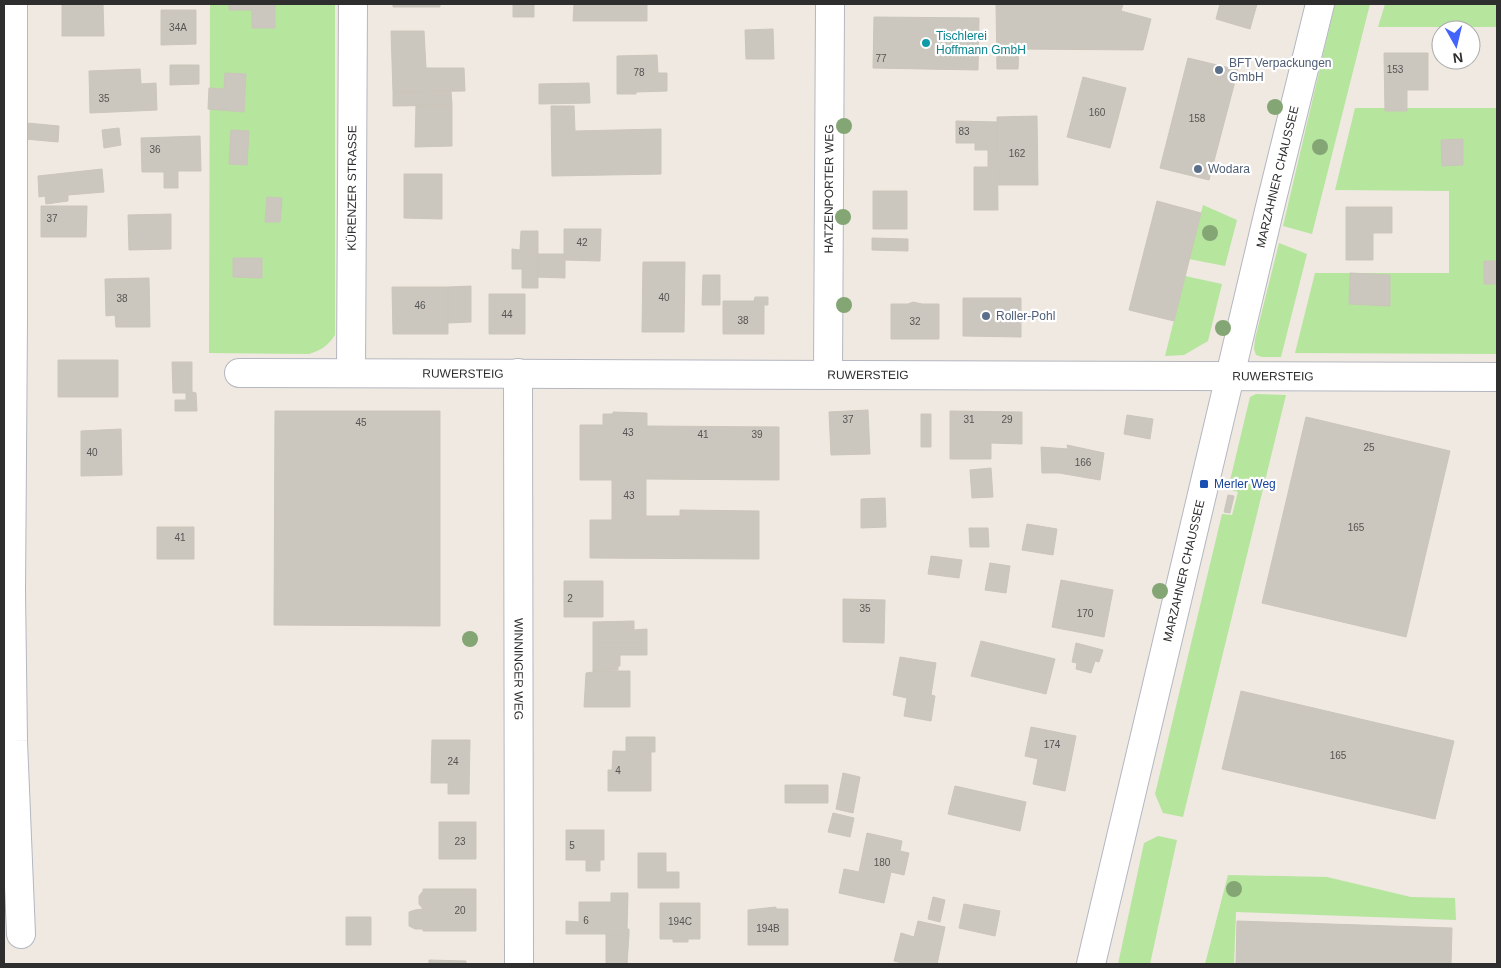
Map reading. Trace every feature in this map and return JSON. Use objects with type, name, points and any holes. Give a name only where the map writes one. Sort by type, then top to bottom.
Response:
[{"type":"street","points":[[13,4],[13,321],[8,442],[13,741],[21,934]]},
{"type":"street","name":"KÜRENZER STRASSE","points":[[352,373],[353,4]]},
{"type":"street","name":"HATZENPORTER WEG","points":[[828,374],[830,4]]},
{"type":"street","name":"MARZAHNER CHAUSSEE","points":[[1091,964],[1320,4]]},
{"type":"street","name":"RUWERSTEIG","points":[[239,373],[1497,377]]},
{"type":"street","name":"WINNINGER WEG","points":[[518,373],[519,964]]},
{"type":"green space","points":[[210,4],[335,4],[335,335],[324,347],[309,354],[209,353]]},
{"type":"green space","points":[[1335,4],[1370,4],[1312,234],[1283,226]]},
{"type":"green space","points":[[1385,4],[1497,4],[1497,27],[1481,27],[1481,20],[1431,20],[1431,27],[1378,27]]},
{"type":"green space","points":[[1355,108],[1497,108],[1497,354],[1295,353],[1315,273],[1449,273],[1449,191],[1335,190]]},
{"type":"green space","points":[[1203,205],[1237,220],[1225,266],[1189,259]]},
{"type":"green space","points":[[1279,243],[1307,254],[1281,357],[1262,357],[1256,355],[1254,349],[1255,339]]},
{"type":"green space","points":[[1185,276],[1222,284],[1208,341],[1184,355],[1165,356]]},
{"type":"green space","points":[[1256,394],[1286,395],[1183,817],[1163,813],[1155,794],[1222,514],[1232,515],[1238,492],[1228,489],[1250,397]]},
{"type":"green space","points":[[1158,836],[1177,840],[1150,964],[1118,964],[1144,843]]},
{"type":"green space","points":[[1228,875],[1327,877],[1411,897],[1455,898],[1456,920],[1236,912],[1234,964],[1205,964]]},
{"type":"building","points":[[62,4],[103,4],[104,36],[62,36]]},
{"type":"building","points":[[229,4],[275,4],[275,28],[252,28],[252,10],[229,10]]},
{"type":"building","points":[[393,4],[440,4],[440,7],[393,7]]},
{"type":"building","points":[[513,4],[534,4],[534,17],[513,17]]},
{"type":"building","points":[[574,4],[647,4],[647,21],[573,21]]},
{"type":"building","points":[[996,4],[1123,4],[1121,11],[1151,19],[1143,50],[1019,49],[1018,69],[997,69]]},
{"type":"building","points":[[1220,4],[1257,4],[1250,29],[1216,19]]},
{"type":"building","points":[[161,10],[196,10],[196,44],[161,45]]},
{"type":"building","name":"Tischlerei Hoffmann GmbH","points":[[874,17],[979,18],[978,70],[873,68]]},
{"type":"building","points":[[773,29],[774,59],[746,59],[745,30]]},
{"type":"building","points":[[391,31],[424,31],[426,68],[464,68],[465,91],[393,92]]},
{"type":"building","points":[[1384,53],[1428,53],[1428,90],[1407,90],[1407,111],[1385,111]]},
{"type":"building","points":[[657,55],[658,73],[667,73],[667,91],[617,94],[617,56]]},
{"type":"building","points":[[1188,58],[1238,70],[1209,180],[1160,168]]},
{"type":"building","points":[[170,65],[199,65],[199,84],[170,85]]},
{"type":"building","points":[[140,69],[141,84],[156,83],[157,110],[90,113],[89,71]]},
{"type":"building","points":[[225,73],[246,74],[244,112],[208,109],[209,88],[224,89]]},
{"type":"building","points":[[1083,77],[1126,88],[1110,148],[1067,137]]},
{"type":"building","points":[[589,83],[590,103],[539,104],[539,84]]},
{"type":"building","points":[[451,91],[452,105],[393,106],[393,92]]},
{"type":"building","points":[[416,105],[452,105],[452,146],[415,147]]},
{"type":"building","points":[[551,106],[574,106],[575,131],[661,129],[661,174],[552,176]]},
{"type":"building","points":[[1037,116],[1038,185],[998,185],[997,117]]},
{"type":"building","points":[[956,121],[997,122],[998,210],[974,210],[974,167],[988,167],[988,150],[975,150],[975,143],[956,143]]},
{"type":"building","points":[[27,123],[59,126],[58,142],[25,139]]},
{"type":"building","points":[[119,128],[121,145],[104,148],[102,130]]},
{"type":"building","points":[[231,130],[249,131],[247,165],[229,164]]},
{"type":"building","points":[[200,136],[201,171],[178,171],[178,188],[164,188],[164,172],[142,172],[141,138]]},
{"type":"building","points":[[1463,139],[1463,165],[1442,166],[1441,140]]},
{"type":"building","points":[[102,169],[104,192],[68,195],[68,201],[46,204],[45,196],[39,197],[38,176]]},
{"type":"building","points":[[404,174],[442,174],[442,219],[404,218]]},
{"type":"building","points":[[873,191],[907,191],[907,229],[873,229]]},
{"type":"building","points":[[267,197],[282,198],[280,222],[265,222]]},
{"type":"building","points":[[1157,201],[1201,213],[1174,321],[1129,310]]},
{"type":"building","points":[[41,206],[87,206],[86,237],[41,237]]},
{"type":"building","points":[[1346,207],[1392,207],[1392,233],[1373,233],[1373,260],[1346,260]]},
{"type":"building","points":[[171,214],[171,249],[129,250],[128,215]]},
{"type":"building","points":[[564,229],[601,229],[600,261],[565,260],[565,278],[537,277],[538,254],[564,254]]},
{"type":"building","points":[[521,231],[538,231],[538,288],[522,288],[522,269],[512,269],[512,249],[520,250]]},
{"type":"building","points":[[872,238],[908,239],[908,251],[872,250]]},
{"type":"building","points":[[233,258],[262,258],[262,278],[233,277]]},
{"type":"building","points":[[1484,261],[1497,261],[1497,284],[1484,284]]},
{"type":"building","points":[[643,262],[685,262],[684,332],[642,332]]},
{"type":"building","points":[[1350,273],[1390,275],[1390,306],[1349,304]]},
{"type":"building","points":[[703,275],[720,275],[720,305],[702,305]]},
{"type":"building","points":[[149,278],[150,327],[116,327],[115,315],[106,316],[105,279]]},
{"type":"building","points":[[471,286],[471,322],[448,323],[448,287]]},
{"type":"building","points":[[392,287],[448,287],[448,334],[393,334]]},
{"type":"building","points":[[489,294],[525,294],[525,334],[489,334]]},
{"type":"building","points":[[755,297],[768,297],[768,305],[764,305],[764,334],[723,334],[723,301],[754,301]]},
{"type":"building","points":[[963,298],[1021,298],[1021,337],[963,336]]},
{"type":"building","points":[[913,302],[939,304],[939,339],[891,339],[891,304],[908,304]]},
{"type":"building","points":[[58,360],[118,360],[118,397],[58,397]]},
{"type":"building","points":[[172,362],[192,362],[192,392],[196,393],[197,411],[175,411],[175,400],[186,400],[186,393],[173,393]]},
{"type":"building","points":[[868,410],[870,454],[831,455],[829,412]]},
{"type":"building","points":[[275,411],[440,411],[440,626],[274,625]]},
{"type":"building","points":[[950,411],[1022,412],[1022,444],[991,443],[991,459],[950,459]]},
{"type":"building","points":[[613,412],[647,413],[647,426],[779,427],[779,480],[646,479],[646,516],[680,516],[680,510],[759,511],[759,559],[590,558],[590,520],[612,520],[612,480],[580,480],[580,425],[603,425],[603,414],[613,414]]},
{"type":"building","points":[[921,414],[931,414],[931,447],[921,447]]},
{"type":"building","points":[[1127,415],[1153,419],[1150,439],[1124,434]]},
{"type":"building","points":[[1306,417],[1450,451],[1406,637],[1262,603]]},
{"type":"building","points":[[121,429],[122,475],[81,476],[81,431]]},
{"type":"building","points":[[1067,445],[1104,453],[1100,480],[1059,473],[1042,473],[1041,447],[1068,449]]},
{"type":"building","points":[[991,468],[993,497],[972,498],[970,470]]},
{"type":"building","points":[[1228,495],[1234,496],[1230,513],[1224,512]]},
{"type":"building","points":[[885,498],[886,527],[861,528],[861,499]]},
{"type":"building","points":[[1027,524],[1057,529],[1053,555],[1022,550]]},
{"type":"building","points":[[157,527],[194,527],[194,559],[157,559]]},
{"type":"building","points":[[969,528],[988,528],[989,547],[970,547]]},
{"type":"building","points":[[931,556],[962,560],[959,578],[928,574]]},
{"type":"building","points":[[990,563],[1010,566],[1006,593],[985,590]]},
{"type":"building","points":[[1061,580],[1113,590],[1104,637],[1052,627]]},
{"type":"building","points":[[564,581],[603,581],[603,617],[564,617]]},
{"type":"building","points":[[843,599],[885,600],[884,643],[843,642]]},
{"type":"building","points":[[634,621],[634,630],[647,629],[647,643],[593,643],[593,622]]},
{"type":"building","points":[[981,641],[1055,659],[1046,694],[971,676]]},
{"type":"building","points":[[593,643],[647,643],[647,655],[620,655],[618,670],[593,671]]},
{"type":"building","points":[[1076,643],[1103,650],[1099,662],[1095,661],[1091,673],[1076,669],[1077,663],[1072,662]]},
{"type":"building","points":[[900,657],[936,663],[931,695],[935,696],[931,721],[904,716],[907,698],[893,695]]},
{"type":"building","points":[[593,671],[630,671],[630,707],[584,707],[586,673]]},
{"type":"building","points":[[1241,691],[1454,741],[1435,819],[1222,769]]},
{"type":"building","points":[[1031,727],[1076,736],[1065,791],[1033,784],[1038,759],[1025,756]]},
{"type":"building","points":[[626,737],[655,737],[655,752],[626,752]]},
{"type":"building","points":[[432,740],[470,740],[469,794],[448,794],[448,783],[431,783]]},
{"type":"building","points":[[613,751],[651,752],[651,791],[608,791],[608,770],[612,770]]},
{"type":"building","points":[[843,773],[860,777],[853,813],[836,809]]},
{"type":"building","points":[[785,785],[828,785],[828,803],[785,803]]},
{"type":"building","points":[[955,786],[1026,802],[1020,831],[948,814]]},
{"type":"building","points":[[833,813],[854,818],[850,837],[828,832]]},
{"type":"building","points":[[439,822],[476,822],[476,859],[439,859]]},
{"type":"building","points":[[566,830],[604,830],[604,860],[600,860],[600,871],[586,871],[586,860],[566,860]]},
{"type":"building","points":[[867,833],[902,841],[900,851],[909,853],[904,875],[891,872],[884,903],[839,893],[844,869],[859,872]]},
{"type":"building","points":[[638,853],[666,853],[666,872],[679,872],[679,888],[638,888]]},
{"type":"building","points":[[423,889],[476,889],[476,931],[423,931],[423,929],[415,929],[409,926],[409,912],[423,909],[419,904],[419,896]]},
{"type":"building","points":[[611,893],[628,893],[627,929],[629,929],[629,934],[566,934],[566,921],[579,922],[579,902],[611,902]]},
{"type":"building","points":[[933,897],[945,900],[940,922],[928,919]]},
{"type":"building","points":[[660,903],[700,903],[700,939],[688,939],[688,942],[673,942],[673,939],[660,939]]},
{"type":"building","points":[[964,904],[1000,911],[995,936],[959,928]]},
{"type":"building","points":[[776,907],[776,909],[788,909],[788,945],[748,945],[748,910]]},
{"type":"building","points":[[346,917],[371,917],[371,945],[346,945]]},
{"type":"building","points":[[918,921],[945,927],[937,964],[906,964],[894,961],[901,933],[914,937]]},
{"type":"building","points":[[1237,921],[1452,928],[1451,964],[1236,964]]},
{"type":"building","points":[[606,934],[629,934],[627,964],[606,964]]},
{"type":"building","points":[[429,960],[466,961],[466,964],[429,964]]},
{"type":"place","name":"Tischlerei Hoffmann GmbH","points":[[926,43]]},
{"type":"place","name":"BFT Verpackungen GmbH","points":[[1219,70]]},
{"type":"place","name":"Wodara","points":[[1198,169]]},
{"type":"place","name":"Roller-Pohl","points":[[986,316]]},
{"type":"place","name":"Merler Weg","points":[[1204,484]]}]
